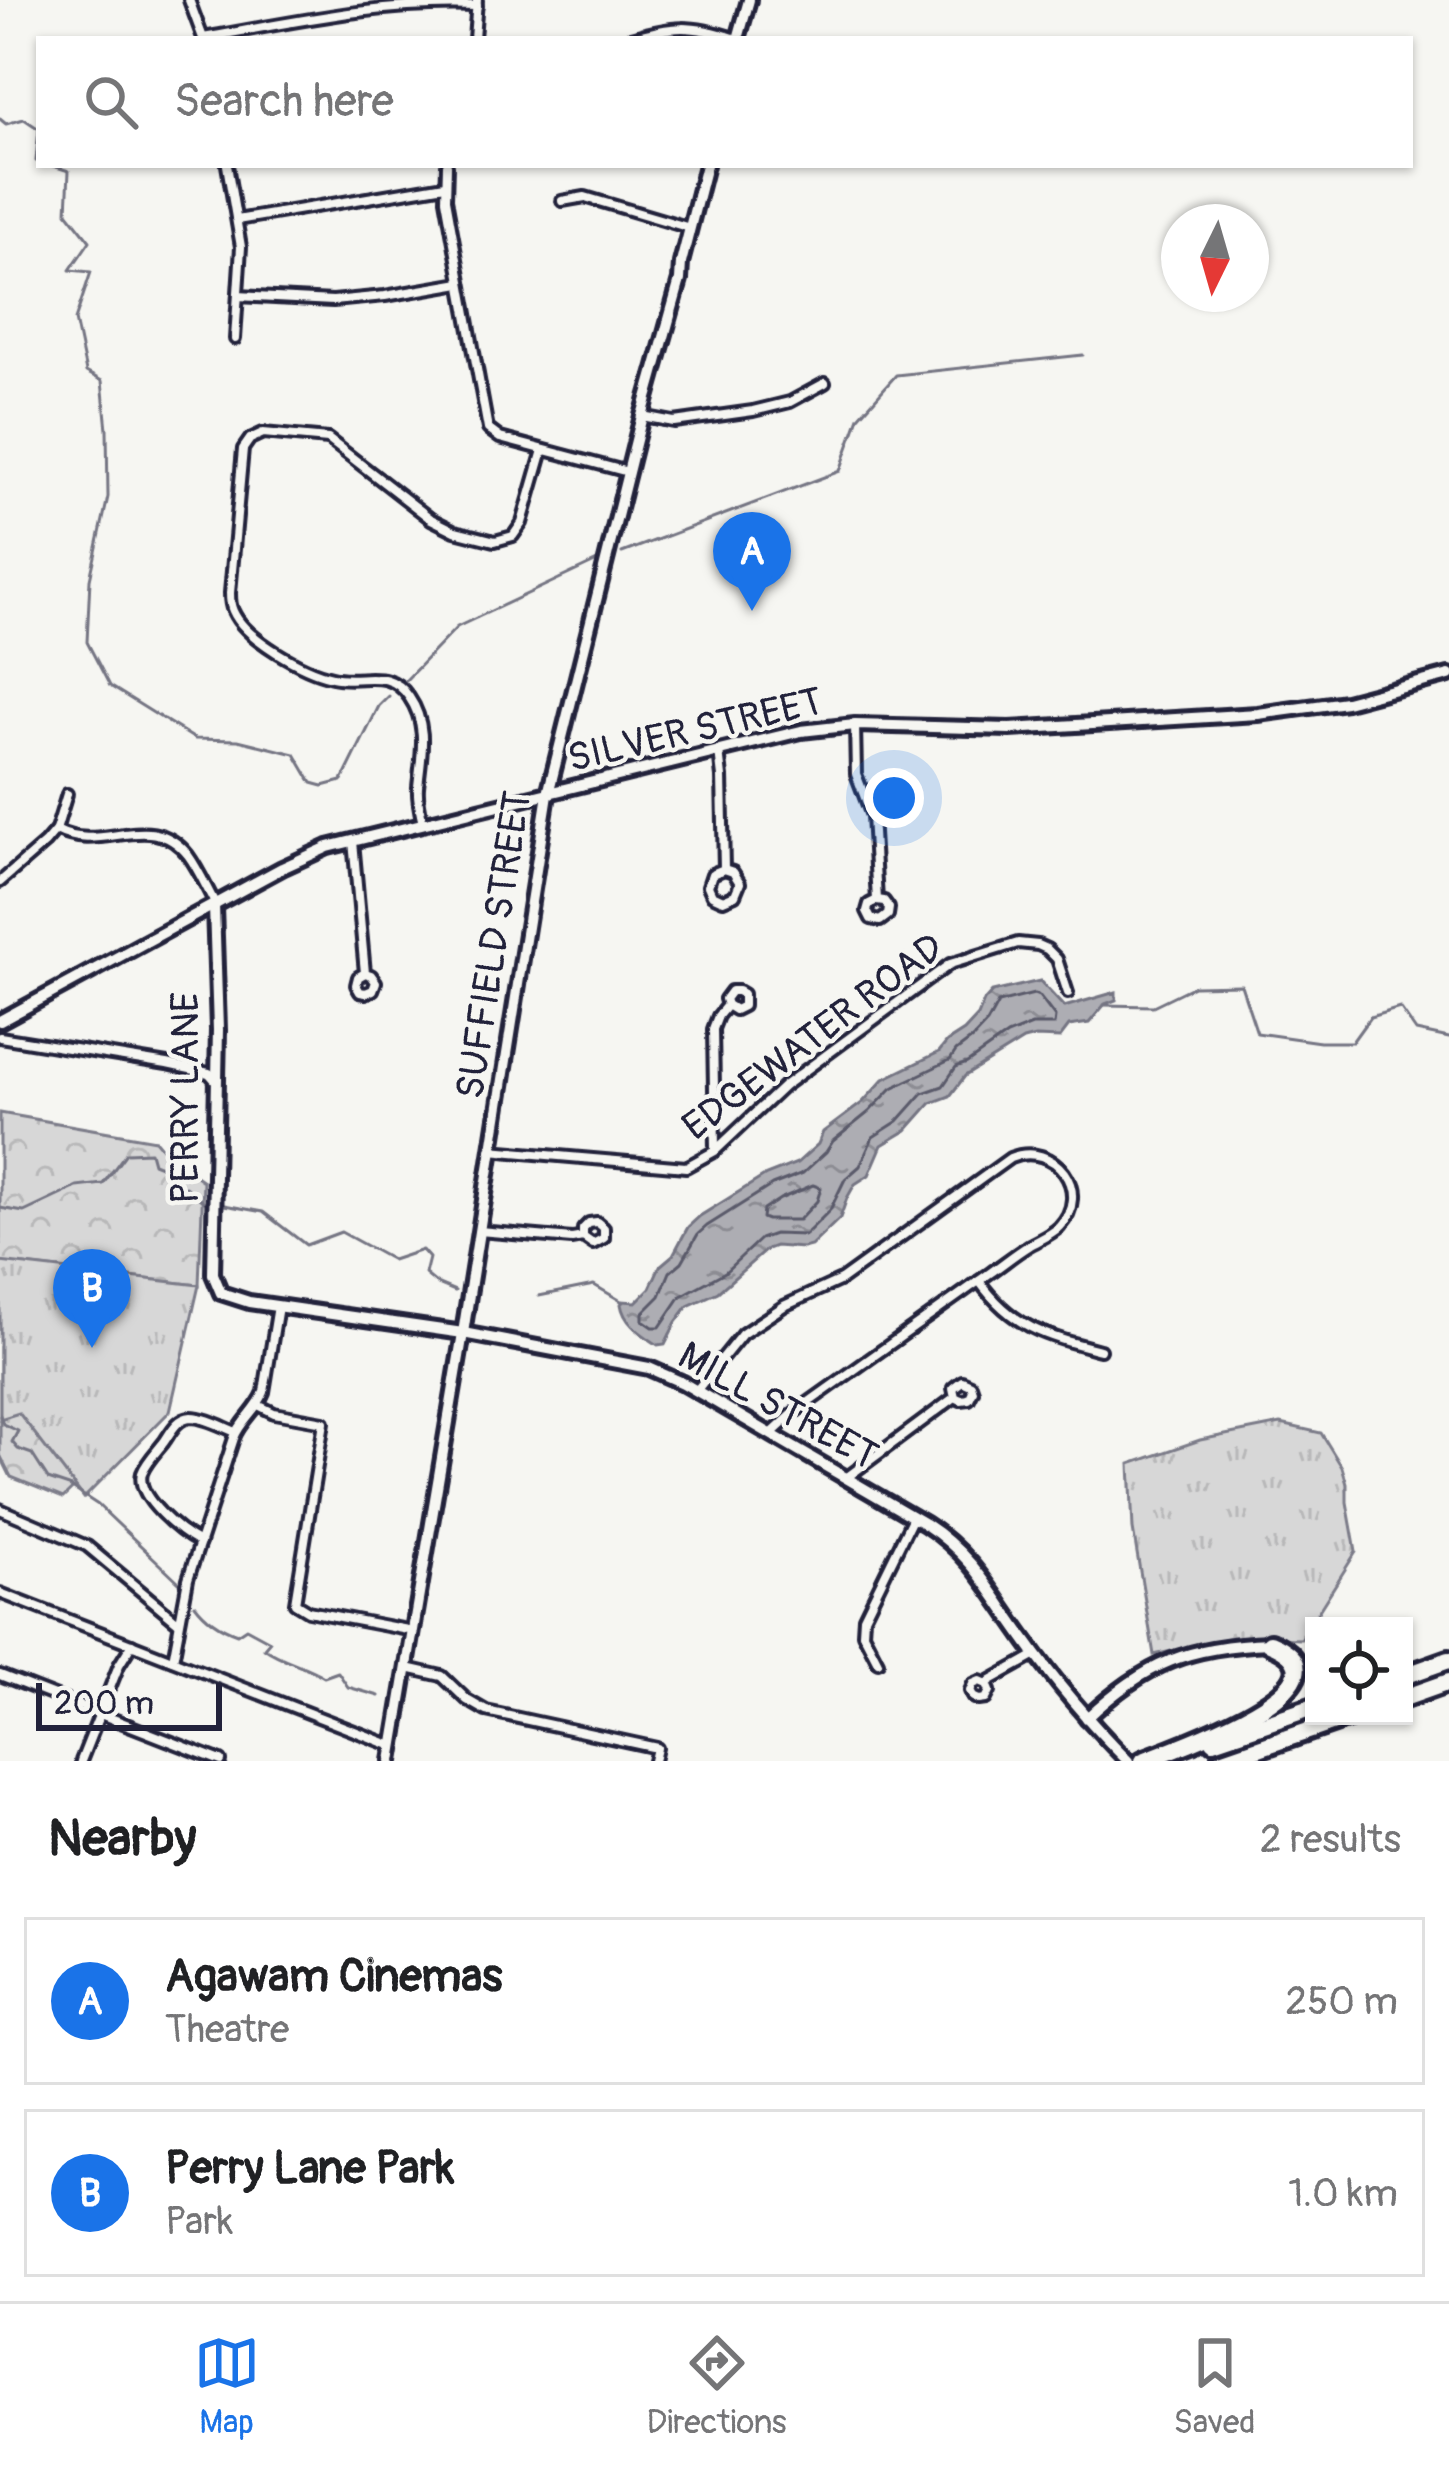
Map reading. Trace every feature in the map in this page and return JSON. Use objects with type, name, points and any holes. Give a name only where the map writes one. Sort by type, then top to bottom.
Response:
[{"type":"highway","points":[[1143,1761],[1259,1710],[1287,1690],[1295,1676],[1294,1664],[1285,1650],[1270,1643]]},
{"type":"highway","points":[[1413,1673],[1449,1660]]},
{"type":"highway","points":[[1413,1695],[1449,1682]]},
{"type":"highway","points":[[1156,1761],[1305,1710]]},
{"type":"highway","points":[[1221,1761],[1326,1725]]},
{"type":"street","points":[[189,0],[202,36]]},
{"type":"street","points":[[738,36],[749,0]]},
{"type":"street","points":[[215,36],[381,8],[477,3],[474,36]]},
{"type":"street","points":[[639,36],[687,26],[725,36]]},
{"type":"street","points":[[227,168],[241,247],[235,339]]},
{"type":"street","points":[[447,168],[445,185],[461,284],[492,434],[628,472]]},
{"type":"street","name":"SUFFIELD STREET","points":[[389,1761],[463,1334],[548,794],[705,168]]},
{"type":"street","points":[[237,220],[445,185]]},
{"type":"street","points":[[562,201],[585,197],[690,227]]},
{"type":"street","points":[[238,296],[333,302],[461,284]]},
{"type":"street","points":[[642,416],[674,422],[740,413],[784,404],[825,383]]},
{"type":"street","points":[[422,824],[418,789],[423,733],[418,712],[404,691],[383,678],[335,678],[293,661],[257,637],[232,610],[242,453],[250,439],[263,433],[328,439],[438,524],[499,541],[513,536],[522,523],[543,450]]},
{"type":"street","name":"SILVER STREET","points":[[0,1021],[314,852],[801,731],[855,725],[1010,729],[1227,717],[1324,706],[1449,675]]},
{"type":"street","points":[[855,725],[856,774],[872,816],[877,899]]},
{"type":"street","points":[[719,751],[724,869]]},
{"type":"street","points":[[0,882],[56,830],[67,794]]},
{"type":"street","points":[[56,830],[85,839],[133,832],[164,837],[188,855],[215,905]]},
{"type":"street","points":[[353,841],[365,973]]},
{"type":"street","points":[[724,869],[736,874],[740,886],[736,895],[724,900],[712,895],[708,883],[715,872],[724,869]]},
{"type":"street","name":"PERRY LANE","points":[[215,905],[218,1030],[213,1274],[218,1289]]},
{"type":"street","name":"EDGEWATER ROAD","points":[[490,1150],[674,1168],[693,1165],[740,1130],[801,1072],[956,961],[1018,944],[1038,945],[1057,959],[1068,993]]},
{"type":"street","points":[[715,1151],[712,1035],[727,1005]]},
{"type":"street","points":[[0,1037],[167,1064],[209,1073],[215,1081]]},
{"type":"street","points":[[714,1116],[740,1130]]},
{"type":"street","points":[[696,1391],[742,1334],[784,1306],[841,1280],[1004,1162],[1032,1154],[1063,1171],[1072,1191],[1071,1205],[1056,1230],[770,1434]]},
{"type":"street","points":[[478,1231],[583,1237]]},
{"type":"street","points":[[979,1281],[1002,1310],[1023,1325],[1100,1350]]},
{"type":"street","name":"MILL STREET","points":[[218,1289],[230,1298],[631,1363],[663,1373],[947,1539],[972,1563],[1087,1718],[1124,1756]]},
{"type":"street","points":[[173,1660],[188,1579],[236,1432],[264,1392],[278,1306]]},
{"type":"street","points":[[846,1478],[956,1397]]},
{"type":"street","points":[[257,1405],[269,1412],[324,1422],[295,1603],[308,1611],[413,1631]]},
{"type":"street","points":[[200,1543],[179,1530],[145,1495],[142,1474],[184,1419],[196,1418],[236,1432]]},
{"type":"street","points":[[0,1509],[87,1546],[179,1623]]},
{"type":"street","points":[[878,1662],[863,1633],[864,1617],[913,1517]]},
{"type":"street","points":[[0,1593],[393,1746]]},
{"type":"street","points":[[1087,1718],[1123,1685],[1171,1660],[1218,1647],[1270,1643]]},
{"type":"street","points":[[81,1761],[132,1644]]},
{"type":"street","points":[[987,1684],[1036,1654]]},
{"type":"street","points":[[407,1668],[442,1676],[486,1711],[656,1748],[654,1761]]},
{"type":"street","points":[[0,1675],[220,1761]]},
{"type":"green space","points":[[0,1113],[155,1140],[170,1158],[203,1181],[199,1285],[24,1265],[0,1277]]},
{"type":"green space","points":[[0,1262],[199,1285],[170,1411],[84,1498],[19,1413],[0,1419]]},
{"type":"green space","points":[[0,1348],[161,1403],[63,1498],[11,1477],[0,1455]]},
{"type":"green space","points":[[1281,1424],[1321,1433],[1342,1467],[1356,1552],[1315,1617],[1305,1617],[1301,1639],[1233,1637],[1154,1655],[1133,1529],[1130,1464],[1200,1440]]},
{"type":"water","points":[[1040,981],[1064,1007],[1116,992],[1116,1000],[1105,1004],[1089,1023],[1069,1026],[1060,1038],[1023,1040],[965,1076],[950,1096],[931,1103],[907,1130],[882,1145],[869,1175],[855,1184],[840,1218],[811,1246],[767,1249],[718,1292],[688,1306],[665,1344],[658,1345],[630,1323],[621,1304],[636,1302],[650,1288],[660,1266],[700,1216],[766,1175],[797,1163],[818,1144],[823,1132],[862,1103],[884,1079],[939,1052],[964,1031],[992,992]]},
{"type":"waterway","points":[[0,119],[6,124],[24,119],[36,127]]},
{"type":"waterway","points":[[60,168],[69,171],[67,212],[90,241],[70,270],[91,272],[75,320],[86,372],[102,381],[107,429],[108,497],[90,579],[87,642],[110,686],[195,739],[238,740],[295,754],[312,783],[323,786],[342,781],[379,706],[389,696]]},
{"type":"waterway","points":[[622,553],[840,471],[859,417],[896,375],[1083,355]]},
{"type":"waterway","points":[[406,680],[457,627],[597,561]]},
{"type":"waterway","points":[[1104,1005],[1153,1006],[1194,986],[1241,985],[1257,1033],[1352,1042],[1370,1017],[1400,1008],[1416,1031],[1449,1038]]},
{"type":"waterway","points":[[0,1208],[24,1212],[77,1187],[103,1184],[126,1153],[150,1152],[153,1163],[178,1173],[171,1188],[185,1187],[204,1202]]},
{"type":"waterway","points":[[224,1205],[263,1212],[306,1245],[341,1232],[392,1260],[422,1250],[429,1258],[425,1274],[455,1291]]},
{"type":"waterway","points":[[539,1296],[594,1285],[623,1302]]},
{"type":"waterway","points":[[0,1415],[3,1424],[18,1431],[12,1442],[32,1454],[48,1479],[98,1505],[179,1582]]},
{"type":"waterway","points":[[195,1604],[225,1629],[237,1634],[246,1628],[270,1641],[264,1648],[278,1656],[324,1677],[338,1672],[348,1687],[379,1696]]},
{"type":"place","name":"Agawam Cinemas","points":[[752,611]]},
{"type":"place","name":"Perry Lane Park","points":[[92,1348]]}]
